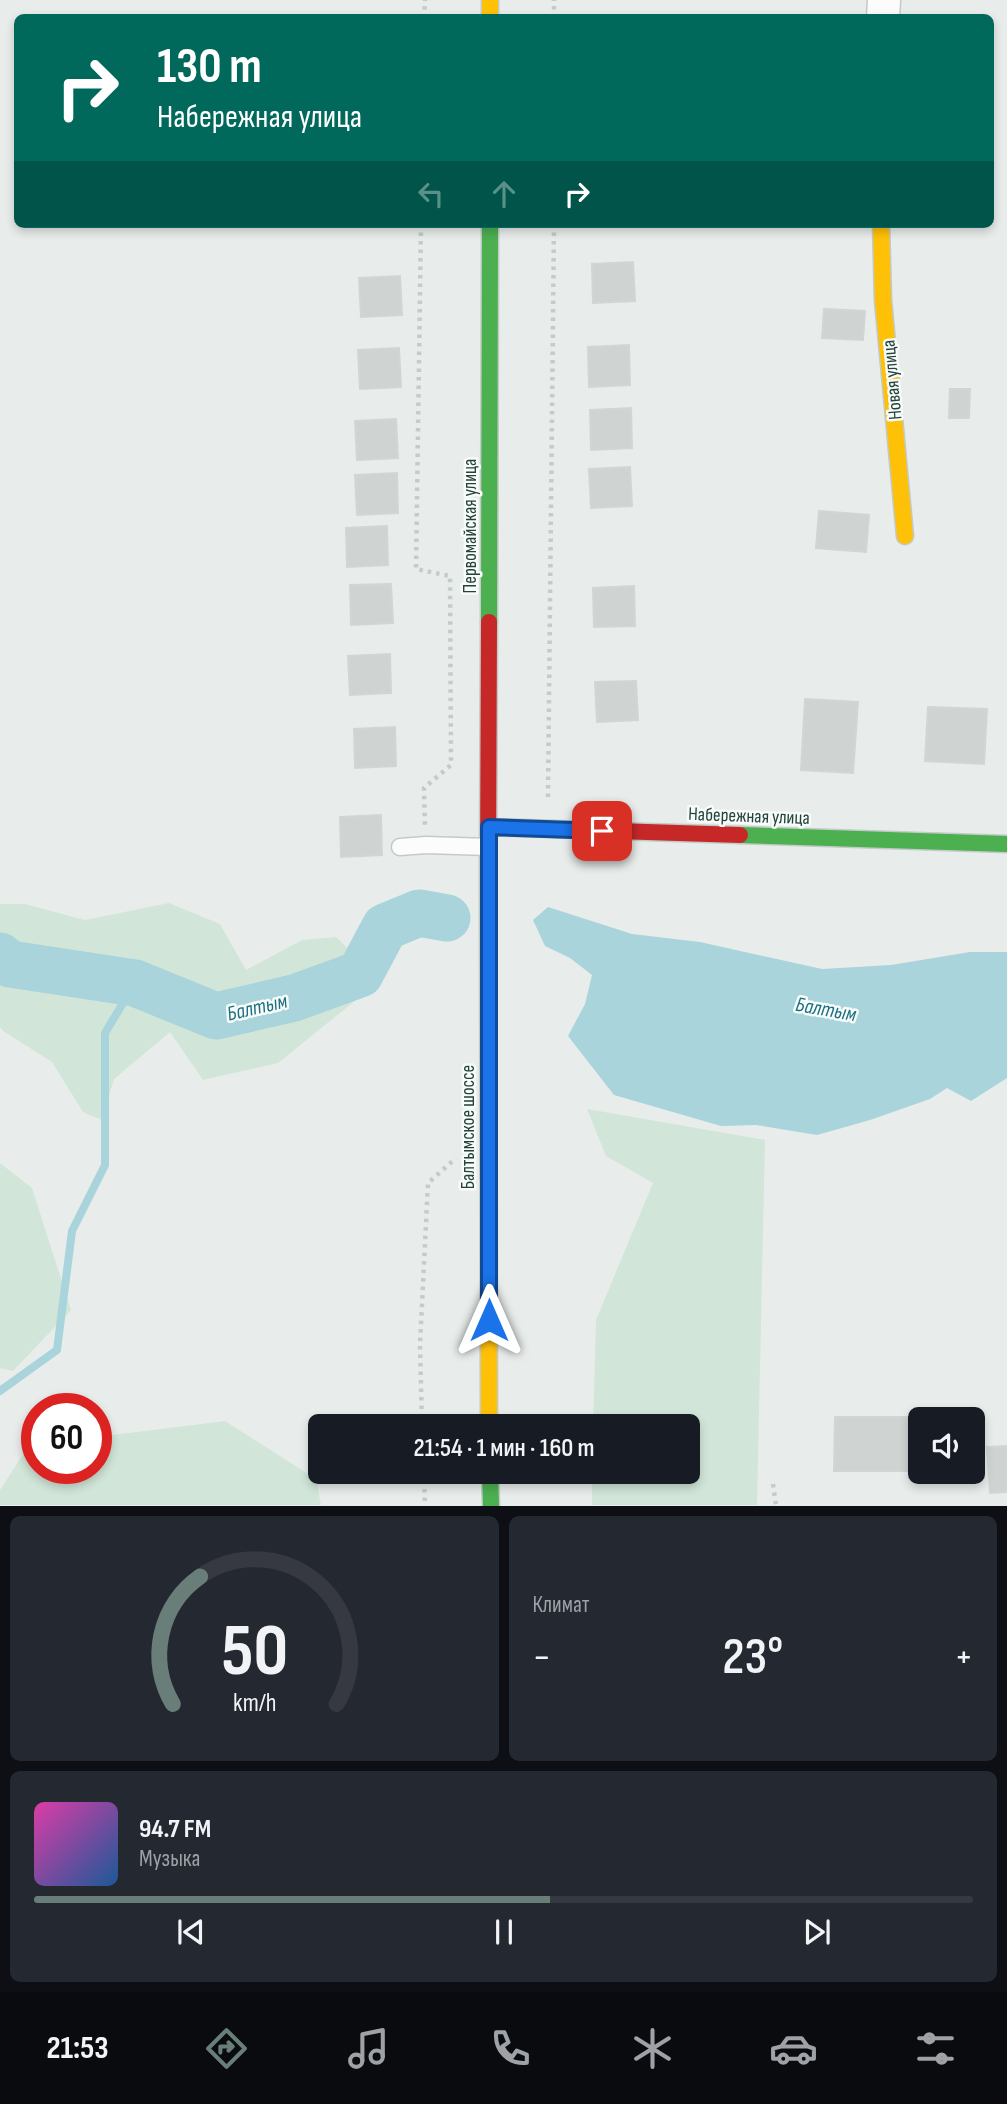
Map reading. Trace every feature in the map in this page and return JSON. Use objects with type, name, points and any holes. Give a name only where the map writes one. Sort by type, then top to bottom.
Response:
[{"type":"main road","name":"Первомайская улица","points":[[489,827],[490,228]]},
{"type":"main road","name":"Новая улица","points":[[881,228],[883,300],[905,536]]},
{"type":"main road","name":"Набережная улица","points":[[489,827],[1007,845]]},
{"type":"main road","name":"Балтымское шоссе","points":[[489,827],[489,1414]]},
{"type":"main road","points":[[490,1484],[491,1506]]},
{"type":"lane","points":[[400,847],[489,846]]},
{"type":"path","points":[[421,228],[416,569],[450,576],[451,765],[424,788],[426,845]]},
{"type":"path","points":[[548,830],[554,228]]},
{"type":"path","points":[[422,1414],[420,1345],[428,1183],[456,1157]]},
{"type":"path","points":[[424,1484],[425,1506]]},
{"type":"path","points":[[773,1484],[776,1506]]},
{"type":"green space","points":[[169,903],[220,924],[246,970],[302,940],[336,937],[375,975],[356,1000],[278,1063],[203,1080],[170,1032],[114,1079],[102,1120],[83,1112],[52,1062],[0,1027],[0,904],[25,904],[85,920]]},
{"type":"green space","points":[[587,1109],[765,1140],[757,1505],[592,1505],[592,1484],[700,1484],[700,1414],[593,1414],[596,1320],[653,1183],[606,1156]]},
{"type":"green space","points":[[0,1163],[32,1188],[71,1310],[13,1371],[0,1368]]},
{"type":"green space","points":[[225,1421],[308,1474],[308,1484],[317,1484],[321,1505],[0,1505],[0,1490],[21,1457],[21,1484],[112,1484],[112,1435]]},
{"type":"water","points":[[548,907],[632,934],[700,942],[822,969],[891,965],[970,952],[1007,952],[1007,1078],[971,1101],[947,1088],[930,1099],[817,1135],[756,1125],[721,1126],[614,1095],[568,1036],[585,1004],[592,975],[570,958],[545,946],[533,920]]},
{"type":"building","points":[[633,262],[635,301],[593,303],[592,264]]},
{"type":"building","points":[[400,276],[402,315],[361,317],[359,278]]},
{"type":"building","points":[[824,309],[865,311],[863,340],[822,338]]},
{"type":"building","points":[[629,345],[630,385],[589,387],[588,347]]},
{"type":"building","points":[[399,348],[401,387],[360,389],[358,350]]},
{"type":"building","points":[[950,389],[970,389],[969,418],[949,418]]},
{"type":"building","points":[[631,408],[632,448],[591,450],[590,410]]},
{"type":"building","points":[[396,419],[398,458],[357,460],[355,421]]},
{"type":"building","points":[[630,467],[632,506],[591,508],[589,469]]},
{"type":"building","points":[[397,473],[398,513],[357,515],[355,475]]},
{"type":"building","points":[[819,511],[869,515],[866,552],[816,548]]},
{"type":"building","points":[[387,526],[388,565],[347,567],[346,528]]},
{"type":"building","points":[[391,584],[393,623],[351,625],[350,585]]},
{"type":"building","points":[[634,586],[635,626],[594,627],[593,588]]},
{"type":"building","points":[[390,654],[391,693],[350,695],[348,656]]},
{"type":"building","points":[[636,681],[638,720],[597,722],[595,682]]},
{"type":"building","points":[[805,699],[858,702],[853,773],[801,770]]},
{"type":"building","points":[[928,707],[987,709],[984,764],[925,761]]},
{"type":"building","points":[[395,727],[396,766],[355,768],[354,729]]},
{"type":"building","points":[[381,815],[382,855],[341,857],[340,817]]},
{"type":"building","points":[[835,1417],[908,1417],[908,1471],[834,1471]]},
{"type":"building","points":[[1007,1446],[1007,1492],[990,1493],[987,1447]]},
{"type":"waterway","name":"Балтым","points":[[0,956],[10,964],[135,983],[216,1016],[294,998],[360,974],[385,927],[419,913],[447,918]]},
{"type":"waterway","points":[[0,1391],[57,1350],[72,1231],[105,1165],[105,1033],[135,983]]},
{"type":"traffic: fast","points":[[489,622],[490,228]]},
{"type":"traffic: fast","points":[[740,835],[1007,844]]},
{"type":"traffic: fast","points":[[490,1484],[491,1506]]},
{"type":"traffic: slow","points":[[490,0],[490,14]]},
{"type":"traffic: slow","points":[[881,228],[883,300],[905,536]]},
{"type":"traffic: slow","points":[[488,872],[489,1414]]},
{"type":"traffic: jam","points":[[488,872],[489,622]]},
{"type":"traffic: jam","points":[[490,827],[740,835]]},
{"type":"route","points":[[489,1320],[489,827],[602,831]]}]
